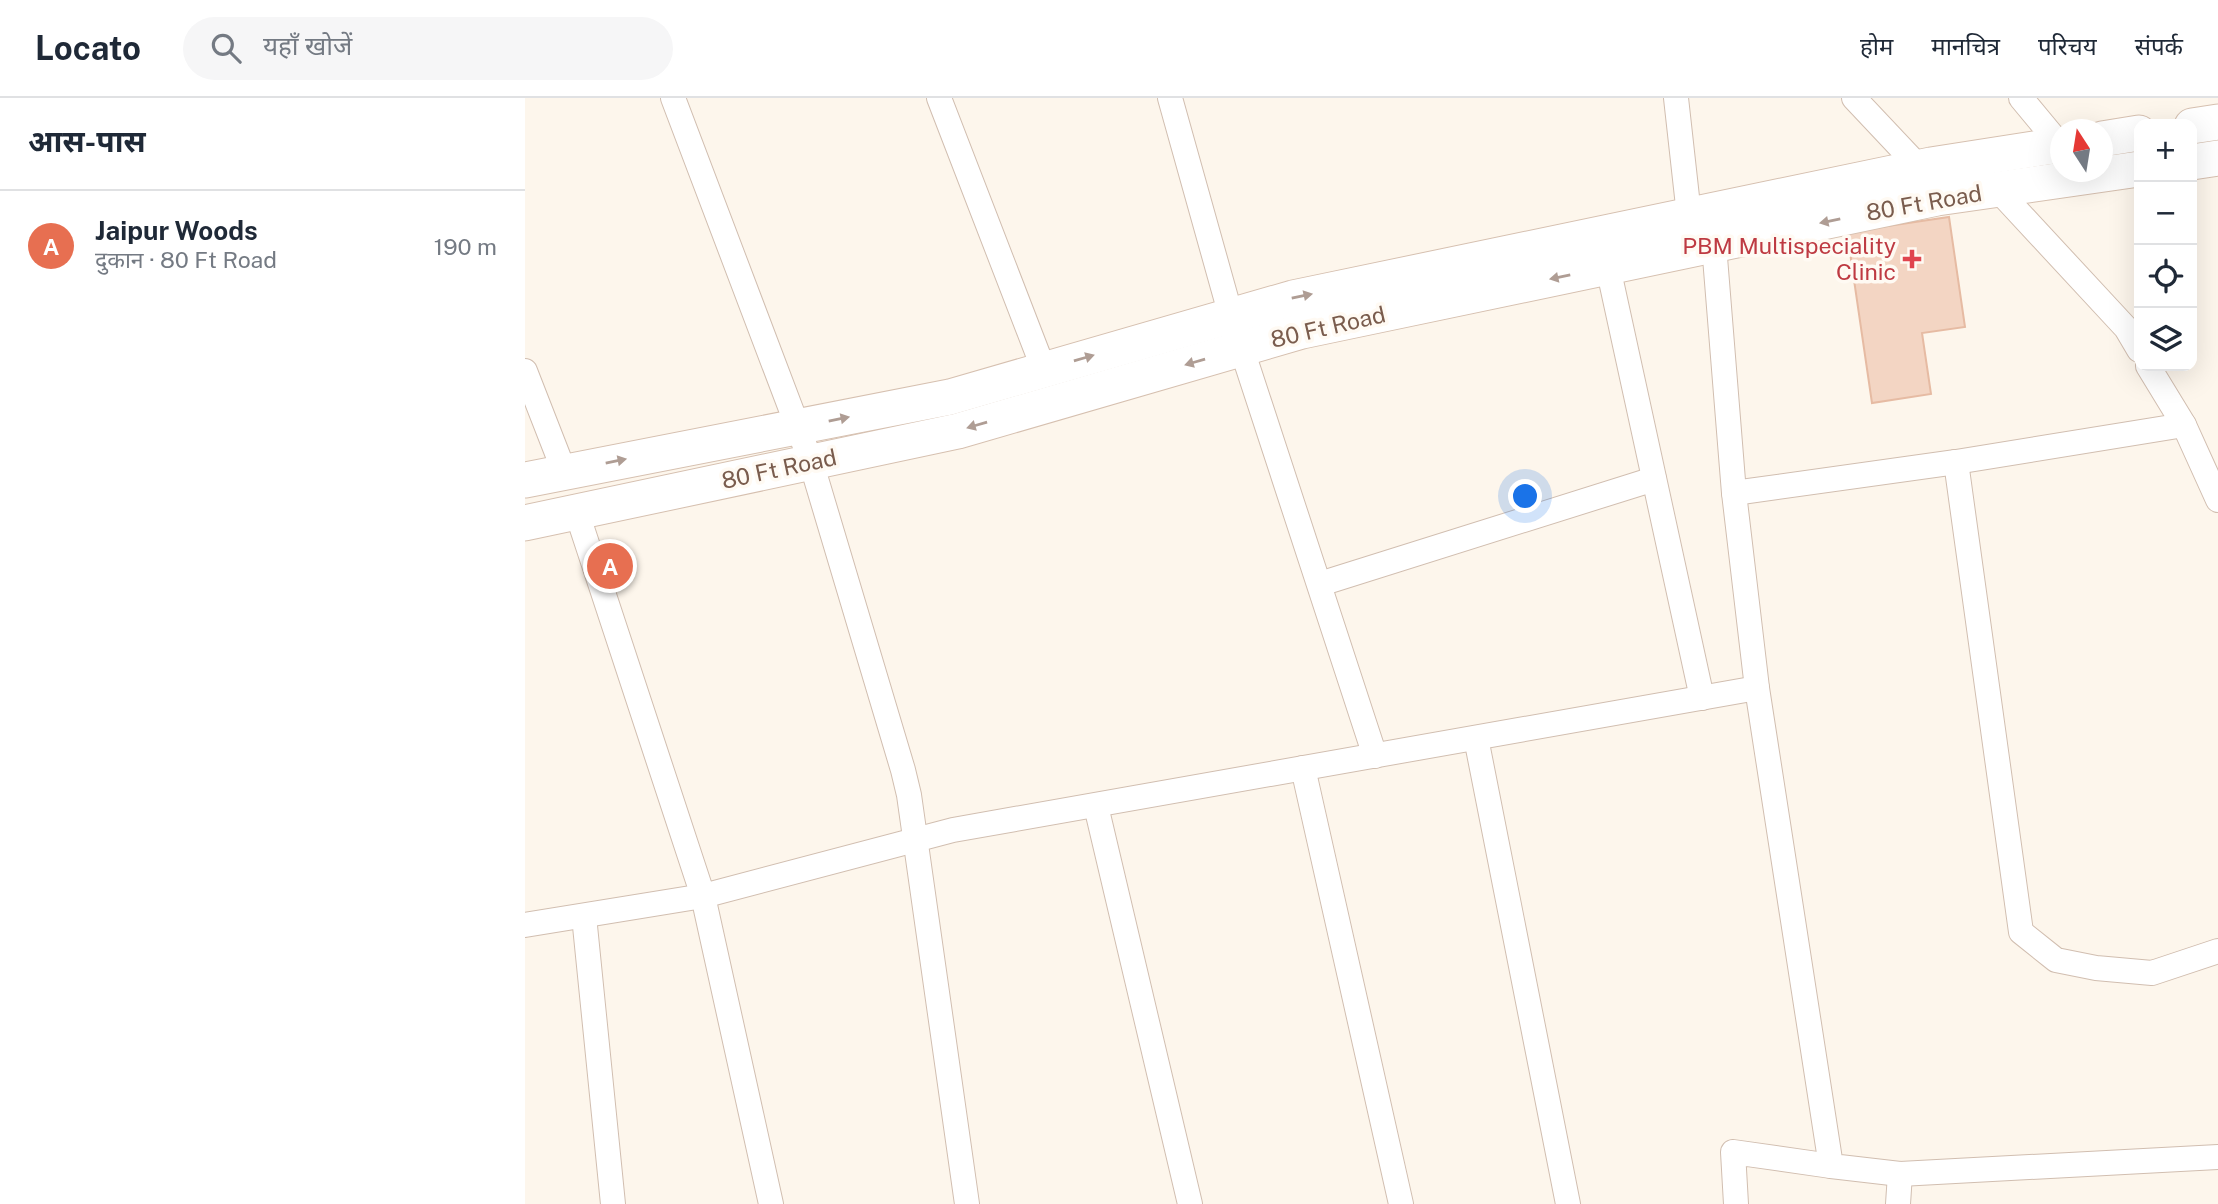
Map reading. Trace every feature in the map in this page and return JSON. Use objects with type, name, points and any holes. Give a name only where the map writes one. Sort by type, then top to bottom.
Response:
[{"type":"main road","points":[[2197,124],[2218,122]]},
{"type":"main road","points":[[2113,137],[2134,134]]},
{"type":"main road","name":"80 Ft Road","points":[[525,480],[950,397],[1293,298],[1919,167],[2050,147]]},
{"type":"main road","points":[[2197,161],[2218,158]]},
{"type":"main road","name":"80 Ft Road","points":[[525,523],[958,430],[1301,331],[1937,198],[2134,170]]},
{"type":"street","points":[[673,98],[811,462],[904,769],[967,1204]]},
{"type":"street","points":[[939,98],[1044,370]]},
{"type":"street","points":[[1170,98],[1231,316],[1375,756]]},
{"type":"street","points":[[1676,98],[1689,215]]},
{"type":"street","points":[[1854,98],[1919,167]]},
{"type":"street","points":[[2021,98],[2050,133]]},
{"type":"street","points":[[1998,190],[2126,328],[2134,342]]},
{"type":"street","points":[[1714,245],[1734,494],[1757,688],[1831,1166]]},
{"type":"street","points":[[1608,267],[1702,698]]},
{"type":"street","points":[[525,371],[564,471]]},
{"type":"street","points":[[2151,371],[2184,425],[2218,500]]},
{"type":"street","points":[[1734,494],[2184,425]]},
{"type":"street","points":[[1956,462],[2021,932],[2056,960],[2096,968],[2153,973],[2218,951]]},
{"type":"street","points":[[1320,584],[1654,479]]},
{"type":"street","points":[[577,513],[703,897],[771,1204]]},
{"type":"street","points":[[525,925],[703,897],[953,831],[1757,688]]},
{"type":"street","points":[[1476,738],[1568,1204]]},
{"type":"street","points":[[1303,768],[1401,1204]]},
{"type":"street","points":[[1096,806],[1191,1204]]},
{"type":"street","points":[[584,916],[613,1204]]},
{"type":"street","points":[[1736,1204],[1733,1152],[1900,1174],[2218,1157]]},
{"type":"street","points":[[1898,1204],[1900,1174]]},
{"type":"building","points":[[1949,217],[1965,327],[1922,333],[1931,394],[1872,403],[1847,232]]},
{"type":"place","name":"PBM Multispeciality Clinic","points":[[1912,259]]},
{"type":"place","name":"Jaipur Woods","points":[[610,566]]}]
